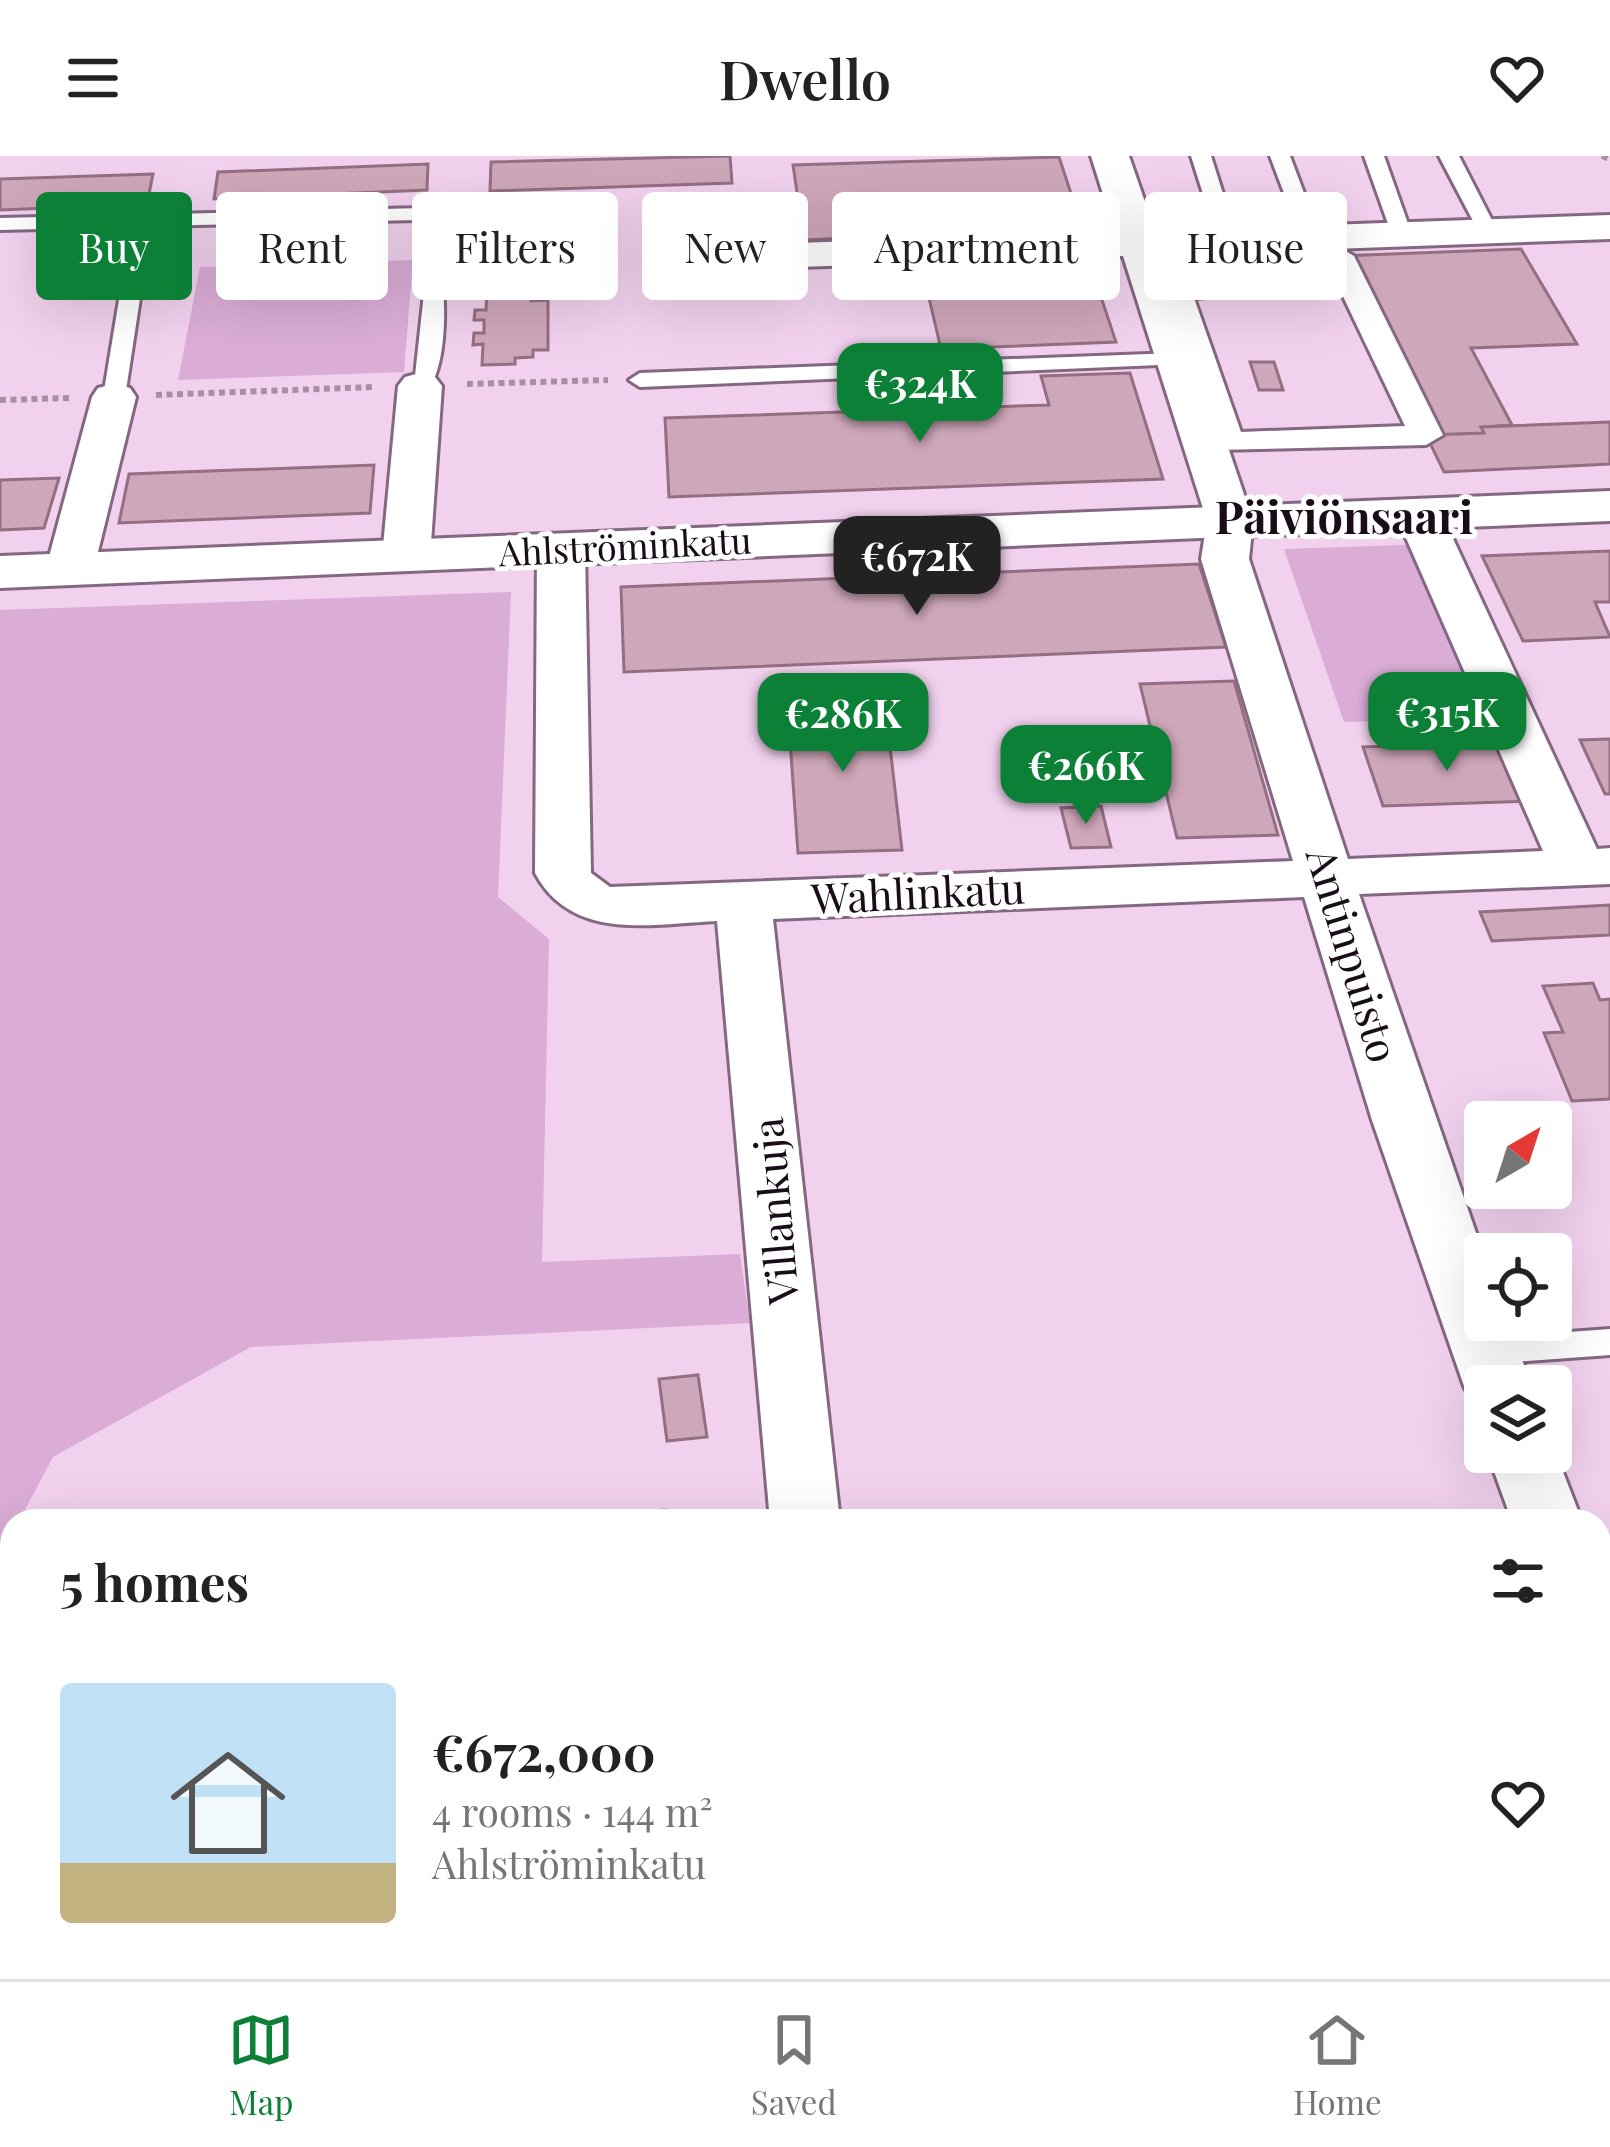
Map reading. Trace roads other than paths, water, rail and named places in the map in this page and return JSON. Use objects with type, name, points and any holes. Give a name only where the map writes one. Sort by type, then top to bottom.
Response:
[{"type":"street","name":"Antinpuisto","points":[[1110,156],[1230,520],[1225,559],[1403,1120],[1491,1365]]},
{"type":"street","points":[[1347,237],[1610,227]]},
{"type":"street","points":[[808,255],[1144,244]]},
{"type":"street","points":[[1225,250],[1339,256],[1426,435],[1228,443],[1175,290],[1234,287],[1225,250]]},
{"type":"street","points":[[406,557],[419,386]]},
{"type":"street","points":[[70,568],[114,397]]},
{"type":"street","name":"Ahlströminkatu","points":[[0,572],[1610,506]]},
{"type":"street","points":[[1419,514],[1594,866]]},
{"type":"street","name":"Wahlinkatu","points":[[561,550],[563,873],[570,889],[614,907],[1594,866]]},
{"type":"street","name":"Villankuja","points":[[742,902],[757,999],[804,1509]]},
{"type":"street","points":[[1530,1473],[1543,1509]]},
{"type":"lane","points":[[1201,156],[1210,192]]},
{"type":"lane","points":[[1280,156],[1294,192]]},
{"type":"lane","points":[[1374,156],[1402,235]]},
{"type":"lane","points":[[1449,156],[1488,232]]},
{"type":"lane","points":[[192,219],[412,214]]},
{"type":"lane","points":[[0,224],[36,223]]},
{"type":"lane","points":[[114,397],[129,300]]},
{"type":"lane","points":[[419,386],[426,376],[433,300]]},
{"type":"lane","points":[[640,380],[1175,358]]},
{"type":"lane","points":[[1509,1365],[1610,1342]]},
{"type":"district","name":"Päiviönsaari","points":[[1344,518]]}]
